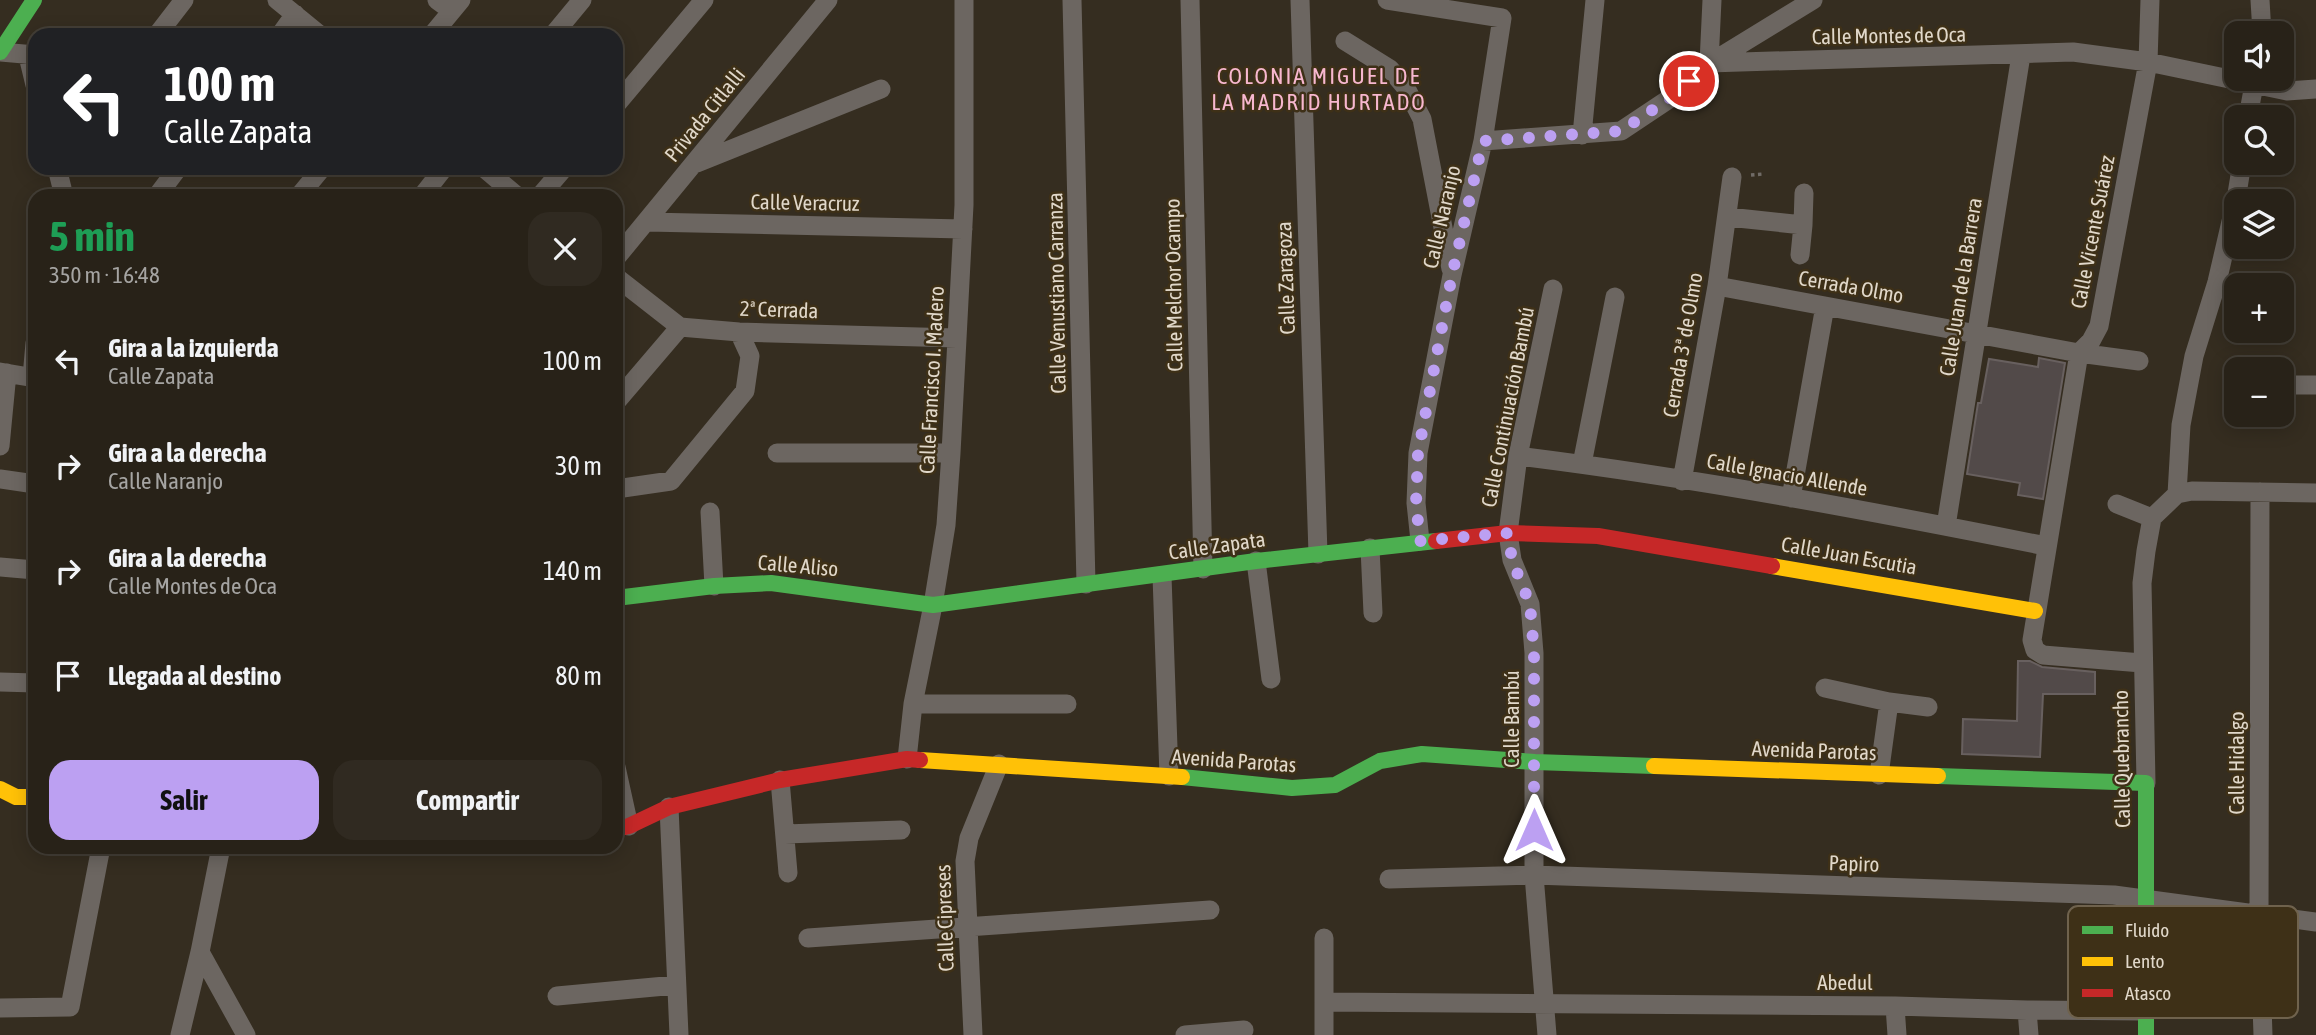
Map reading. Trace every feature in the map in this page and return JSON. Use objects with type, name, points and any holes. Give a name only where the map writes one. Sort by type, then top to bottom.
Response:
[{"type":"street","points":[[28,55],[0,52],[34,0]]},
{"type":"street","points":[[162,28],[184,0]]},
{"type":"street","points":[[277,0],[312,28]]},
{"type":"street","points":[[559,28],[582,0]]},
{"type":"street","points":[[623,97],[704,0]]},
{"type":"street","name":"Privada Citlalli","points":[[623,250],[828,0]]},
{"type":"street","name":"Calle Francisco I. Madero","points":[[907,759],[913,704],[946,525],[963,229],[964,0]]},
{"type":"street","name":"Calle Venustiano Carranza","points":[[1072,0],[1086,584]]},
{"type":"street","name":"Calle Melchor Ocampo","points":[[1190,0],[1203,569]]},
{"type":"street","name":"Calle Zaragoza","points":[[1300,0],[1318,554]]},
{"type":"street","name":"Calle Naranjo","points":[[1387,0],[1502,18],[1483,141],[1452,275],[1418,453],[1416,503],[1420,541]]},
{"type":"street","points":[[1582,135],[1595,0]]},
{"type":"street","points":[[1709,63],[1712,0]]},
{"type":"street","points":[[1483,141],[1621,131],[1669,99],[1709,63],[1813,0]]},
{"type":"street","name":"Calle Vicente Suárez","points":[[2035,611],[2079,353],[2091,341],[2099,326],[2148,62],[2150,0]]},
{"type":"street","points":[[2260,0],[2261,21]]},
{"type":"street","points":[[436,28],[450,4]]},
{"type":"street","points":[[284,28],[295,14]]},
{"type":"street","points":[[1345,41],[1390,69],[1406,88],[1422,119],[1452,275]]},
{"type":"street","name":"Calle Montes de Oca","points":[[1709,63],[2074,52],[2224,76]]},
{"type":"street","name":"Calle Juan de la Barrera","points":[[1946,526],[2021,55]]},
{"type":"street","points":[[694,165],[881,89]]},
{"type":"street","name":"Calle Montes de Oca","points":[[2294,91],[2316,89]]},
{"type":"street","points":[[59,175],[62,188]]},
{"type":"street","points":[[305,189],[316,175]]},
{"type":"street","points":[[428,189],[438,175]]},
{"type":"street","points":[[492,175],[509,189]]},
{"type":"street","points":[[546,189],[558,175]]},
{"type":"street","points":[[2177,494],[2180,425],[2194,356],[2217,282],[2240,175]]},
{"type":"street","name":"Cerrada 3ª de Olmo","points":[[1682,481],[1717,286],[1732,177]]},
{"type":"street","points":[[1800,256],[1804,193]]},
{"type":"street","points":[[1728,217],[1803,225]]},
{"type":"street","name":"Calle Veracruz","points":[[647,222],[963,229]]},
{"type":"street","points":[[623,282],[680,327],[623,394]]},
{"type":"street","name":"Cerrada Olmo","points":[[1717,286],[2139,362]]},
{"type":"street","name":"Calle Continuación Bambú","points":[[1508,533],[1518,456],[1553,289]]},
{"type":"street","points":[[1582,464],[1615,297]]},
{"type":"street","points":[[1791,498],[1825,306]]},
{"type":"street","name":"2ª Cerrada","points":[[680,327],[738,332],[957,338]]},
{"type":"street","points":[[623,488],[671,481],[745,391],[750,356],[738,332]]},
{"type":"street","points":[[0,446],[3,373],[28,377]]},
{"type":"street","points":[[2294,385],[2316,385]]},
{"type":"street","points":[[777,453],[951,453]]},
{"type":"street","name":"Calle Ignacio Allende","points":[[1518,456],[1791,498],[2046,546]]},
{"type":"street","points":[[0,480],[28,483]]},
{"type":"street","points":[[2117,504],[2152,518],[2177,494],[2192,491],[2316,493]]},
{"type":"street","name":"Calle Hidalgo","points":[[2259,906],[2260,492]]},
{"type":"street","points":[[710,512],[714,586]]},
{"type":"street","name":"Calle Quebrancho","points":[[2146,906],[2142,583],[2152,518]]},
{"type":"street","name":"Calle Zapata","points":[[933,605],[1162,576],[1256,561],[1508,533]]},
{"type":"street","name":"Calle Juan Escutia","points":[[1508,533],[1598,536],[2035,611]]},
{"type":"street","name":"Calle Bambú","points":[[1508,533],[1512,560],[1530,604],[1534,653],[1534,875],[1547,1035]]},
{"type":"street","points":[[1370,548],[1373,613]]},
{"type":"street","points":[[1256,561],[1271,679]]},
{"type":"street","points":[[0,567],[28,569]]},
{"type":"street","points":[[1162,576],[1169,776]]},
{"type":"street","name":"Calle Aliso","points":[[623,596],[771,583],[933,605]]},
{"type":"street","points":[[2035,611],[2032,640],[2035,650],[2043,656],[2142,663]]},
{"type":"street","points":[[0,682],[28,683]]},
{"type":"street","points":[[1825,688],[1889,702],[1928,707]]},
{"type":"street","points":[[1879,775],[1889,702]]},
{"type":"street","points":[[913,704],[1067,704]]},
{"type":"street","name":"Avenida Parotas","points":[[623,828],[669,807],[780,780],[907,759],[1169,776],[1292,788],[1335,785],[1380,761],[1422,754],[1535,762],[2146,783]]},
{"type":"street","name":"Calle Cipreses","points":[[973,1035],[965,861],[969,838],[999,764]]},
{"type":"street","points":[[780,780],[788,873]]},
{"type":"street","points":[[0,789],[16,797],[28,797]]},
{"type":"street","points":[[669,807],[679,1035]]},
{"type":"street","points":[[785,834],[901,831]]},
{"type":"street","points":[[0,1008],[70,1007],[100,854]]},
{"type":"street","points":[[180,1035],[220,854]]},
{"type":"street","name":"Papiro","points":[[1389,879],[1534,875],[2114,895],[2191,906]]},
{"type":"street","points":[[808,938],[1210,910]]},
{"type":"street","name":"Papiro","points":[[2298,920],[2316,922]]},
{"type":"street","points":[[1324,938],[1324,1035]]},
{"type":"street","points":[[200,953],[246,1035]]},
{"type":"street","points":[[557,996],[676,985]]},
{"type":"street","name":"Abedul","points":[[1324,1002],[1895,1006],[2068,1010]]},
{"type":"street","points":[[1895,1006],[1897,1035]]},
{"type":"street","points":[[2027,1010],[2029,1035]]},
{"type":"street","points":[[1185,1035],[1244,1030]]},
{"type":"building","points":[[2039,358],[2065,363],[2043,499],[2018,495],[2020,483],[1967,474],[1978,403],[1981,403],[1989,359],[2038,367]]},
{"type":"building","points":[[2018,661],[2030,661],[2042,667],[2095,672],[2095,694],[2043,694],[2040,757],[1962,754],[1963,719],[2017,721]]},
{"type":"traffic: fast","points":[[0,52],[34,0]]},
{"type":"traffic: fast","points":[[623,597],[714,586],[771,583],[933,605],[1256,561],[1436,541]]},
{"type":"traffic: fast","points":[[1182,777],[1292,788],[1335,785],[1380,761],[1422,754],[1535,762],[1654,766]]},
{"type":"traffic: fast","points":[[1938,776],[2146,783],[2146,906]]},
{"type":"traffic: fast","points":[[2146,1018],[2146,1035]]},
{"type":"traffic: slow","points":[[1772,566],[2035,611]]},
{"type":"traffic: slow","points":[[920,760],[1182,777]]},
{"type":"traffic: slow","points":[[1654,766],[1938,776]]},
{"type":"traffic: slow","points":[[0,789],[16,797],[28,797]]},
{"type":"traffic: jam","points":[[1436,541],[1508,533],[1598,536],[1772,566]]},
{"type":"traffic: jam","points":[[623,827],[669,807],[780,780],[907,759],[920,760]]},
{"type":"district","name":"COLONIA MIGUEL DE LA MADRID HURTADO","points":[[1319,89]]},
{"type":"route","points":[[1534,830],[1534,653],[1530,604],[1512,560],[1508,533],[1420,541],[1416,503],[1418,453],[1452,275],[1483,141],[1621,131],[1669,99],[1689,81]]}]
